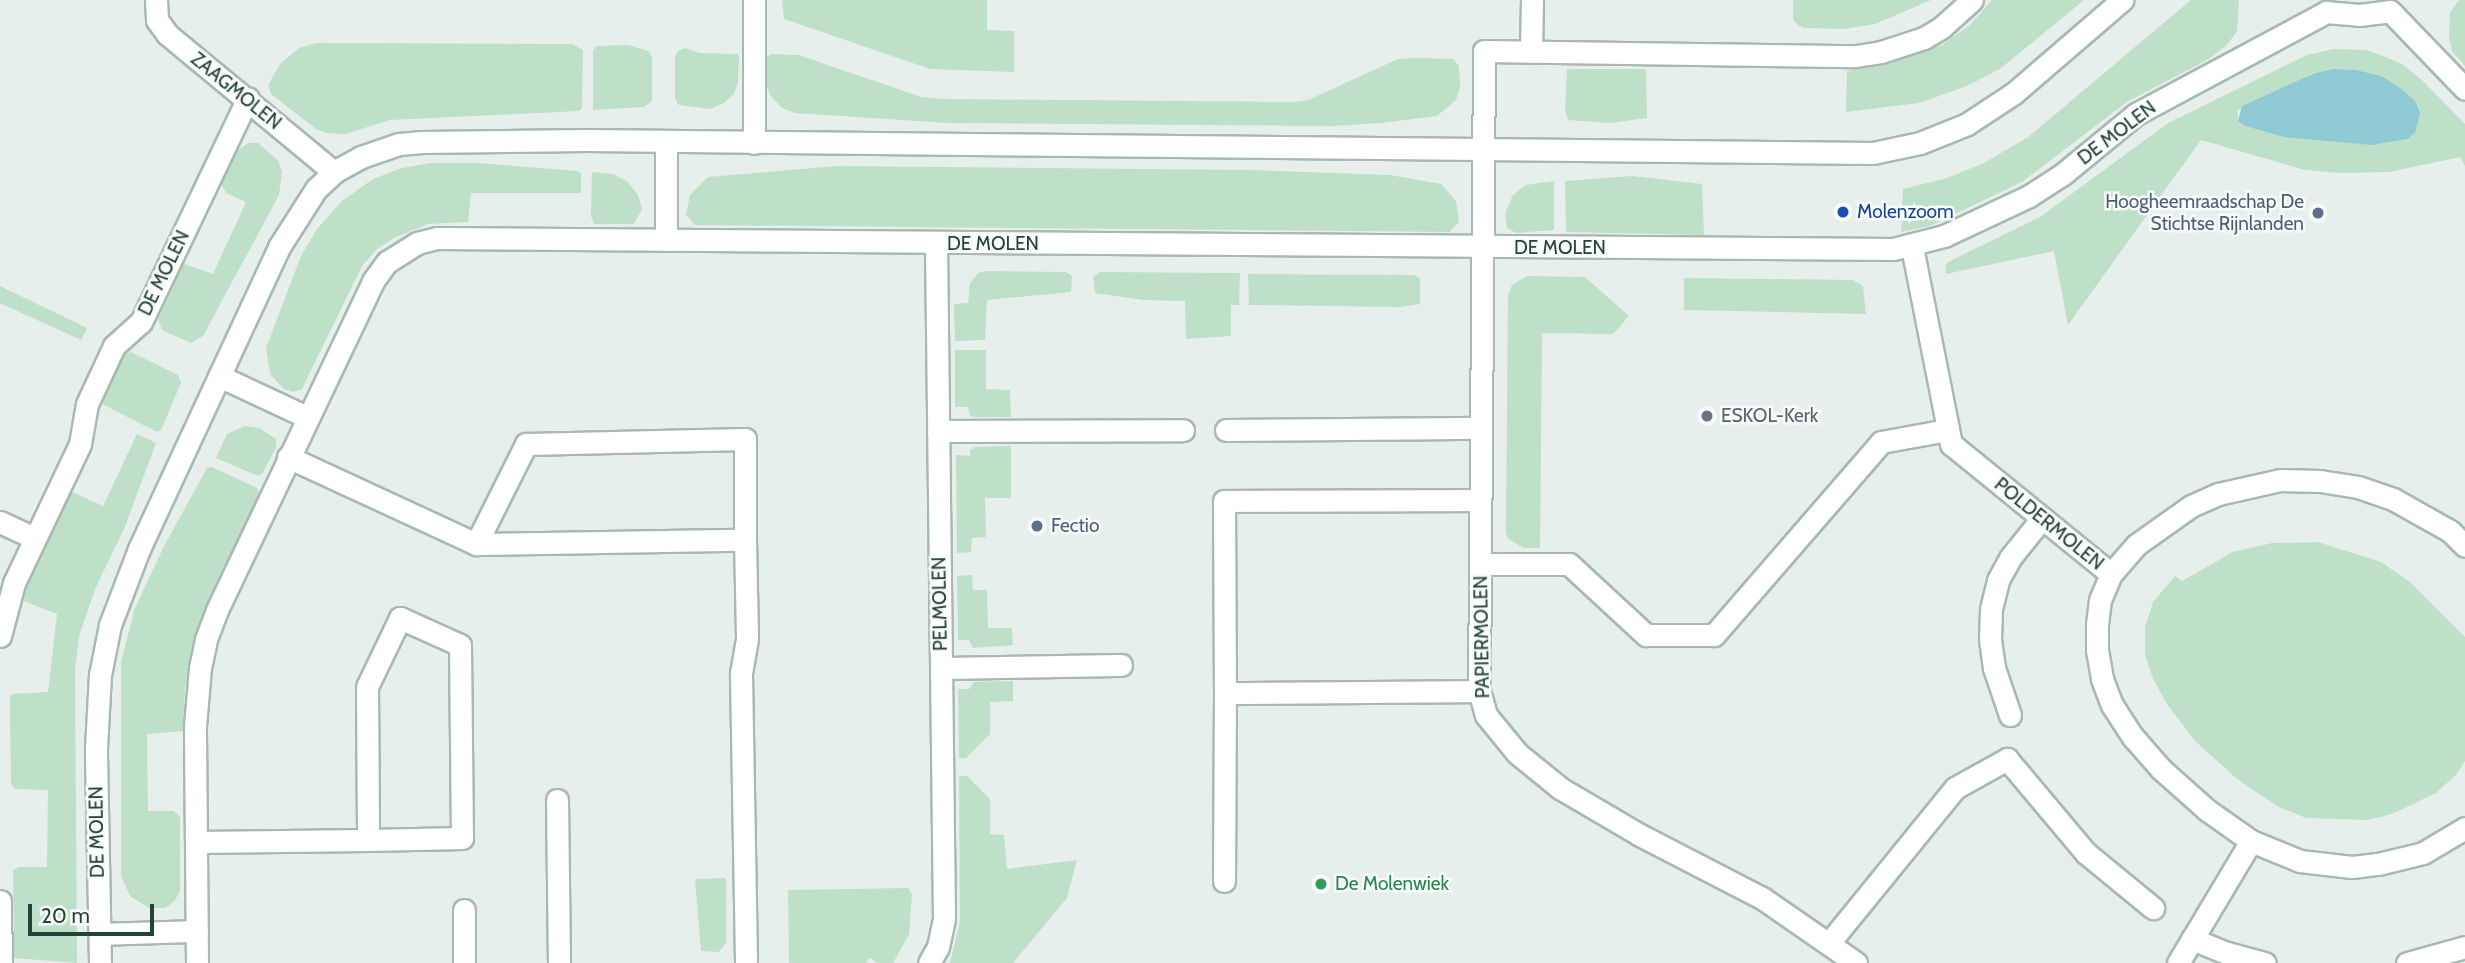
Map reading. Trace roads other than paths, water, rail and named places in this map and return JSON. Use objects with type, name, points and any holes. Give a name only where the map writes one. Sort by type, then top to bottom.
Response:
[{"type":"street","name":"ZAAGMOLEN","points":[[156,0],[158,20],[167,34],[248,98],[334,172]]},
{"type":"street","points":[[754,0],[754,143]]},
{"type":"street","points":[[1531,52],[1532,0]]},
{"type":"street","points":[[1483,150],[1484,51],[1856,56],[1881,52],[1924,38],[1950,21],[1972,0]]},
{"type":"street","name":"DE MOLEN","points":[[100,963],[96,748],[103,650],[129,573],[260,287],[296,218],[316,189],[334,172],[379,149],[422,142],[666,141],[1847,153],[1900,148],[1967,124],[1994,107],[2122,0]]},
{"type":"street","name":"DE MOLEN","points":[[197,963],[197,697],[206,639],[288,457],[373,281],[387,262],[416,243],[438,238],[1869,251],[1912,247],[1944,236],[2029,196],[2063,174],[2136,114],[2326,12],[2359,15],[2390,11],[2465,89]]},
{"type":"street","name":"DE MOLEN","points":[[0,636],[14,583],[80,444],[87,404],[114,346],[141,322],[248,98]]},
{"type":"street","points":[[666,141],[666,240]]},
{"type":"street","name":"PAPIERMOLEN","points":[[1483,150],[1479,691],[1486,715],[1502,738],[1560,788],[1640,835],[1762,898],[1856,963]]},
{"type":"street","name":"PELMOLEN","points":[[929,963],[937,947],[944,918],[936,243]]},
{"type":"street","name":"POLDERMOLEN","points":[[1912,247],[1951,444],[2111,574],[2101,600],[2097,650],[2112,705],[2133,737],[2161,769],[2207,810],[2251,841],[2300,861],[2352,867],[2423,853],[2465,828]]},
{"type":"street","points":[[219,376],[307,417]]},
{"type":"street","points":[[1226,430],[1480,428]]},
{"type":"street","points":[[1480,565],[1569,564],[1646,635],[1714,635],[1881,442],[1948,429]]},
{"type":"street","points":[[938,431],[1183,430]]},
{"type":"street","points":[[476,544],[526,444],[745,439],[747,639],[741,674],[746,963]]},
{"type":"street","points":[[288,457],[476,544],[745,540]]},
{"type":"street","points":[[2111,574],[2136,545],[2191,506],[2218,494],[2280,480],[2320,481],[2358,487],[2393,499],[2450,531],[2465,546]]},
{"type":"street","points":[[1224,881],[1224,501],[1480,500]]},
{"type":"street","points":[[2010,715],[1994,668],[1990,639],[1991,608],[1998,580],[2010,558],[2042,518]]},
{"type":"street","points":[[0,522],[35,538]]},
{"type":"street","points":[[196,842],[368,840],[462,838],[460,645],[400,618],[367,687],[368,840]]},
{"type":"street","points":[[941,668],[1122,664]]},
{"type":"street","points":[[1225,693],[1479,691]]},
{"type":"street","points":[[1829,943],[1955,788],[2007,759],[2085,853],[2152,908]]},
{"type":"street","points":[[557,800],[559,963]]},
{"type":"street","points":[[2178,963],[2251,841]]},
{"type":"street","points":[[0,901],[1,963]]},
{"type":"street","points":[[464,910],[464,963]]},
{"type":"street","points":[[100,934],[197,931]]},
{"type":"street","points":[[2192,939],[2227,953],[2265,963]]},
{"type":"street","points":[[2407,963],[2465,947]]},
{"type":"water","points":[[2334,69],[2356,70],[2381,76],[2399,87],[2415,101],[2420,113],[2415,133],[2407,139],[2372,145],[2284,137],[2245,126],[2238,121],[2242,106],[2315,73]]},
{"type":"place","name":"Molenzoom","points":[[1843,212]]},
{"type":"place","name":"Hoogheemraadschap De Stichtse Rijnlanden","points":[[2318,213]]},
{"type":"place","name":"ESKOL-Kerk","points":[[1707,416]]},
{"type":"place","name":"Fectio","points":[[1037,526]]},
{"type":"place","name":"De Molenwiek","points":[[1321,884]]}]
